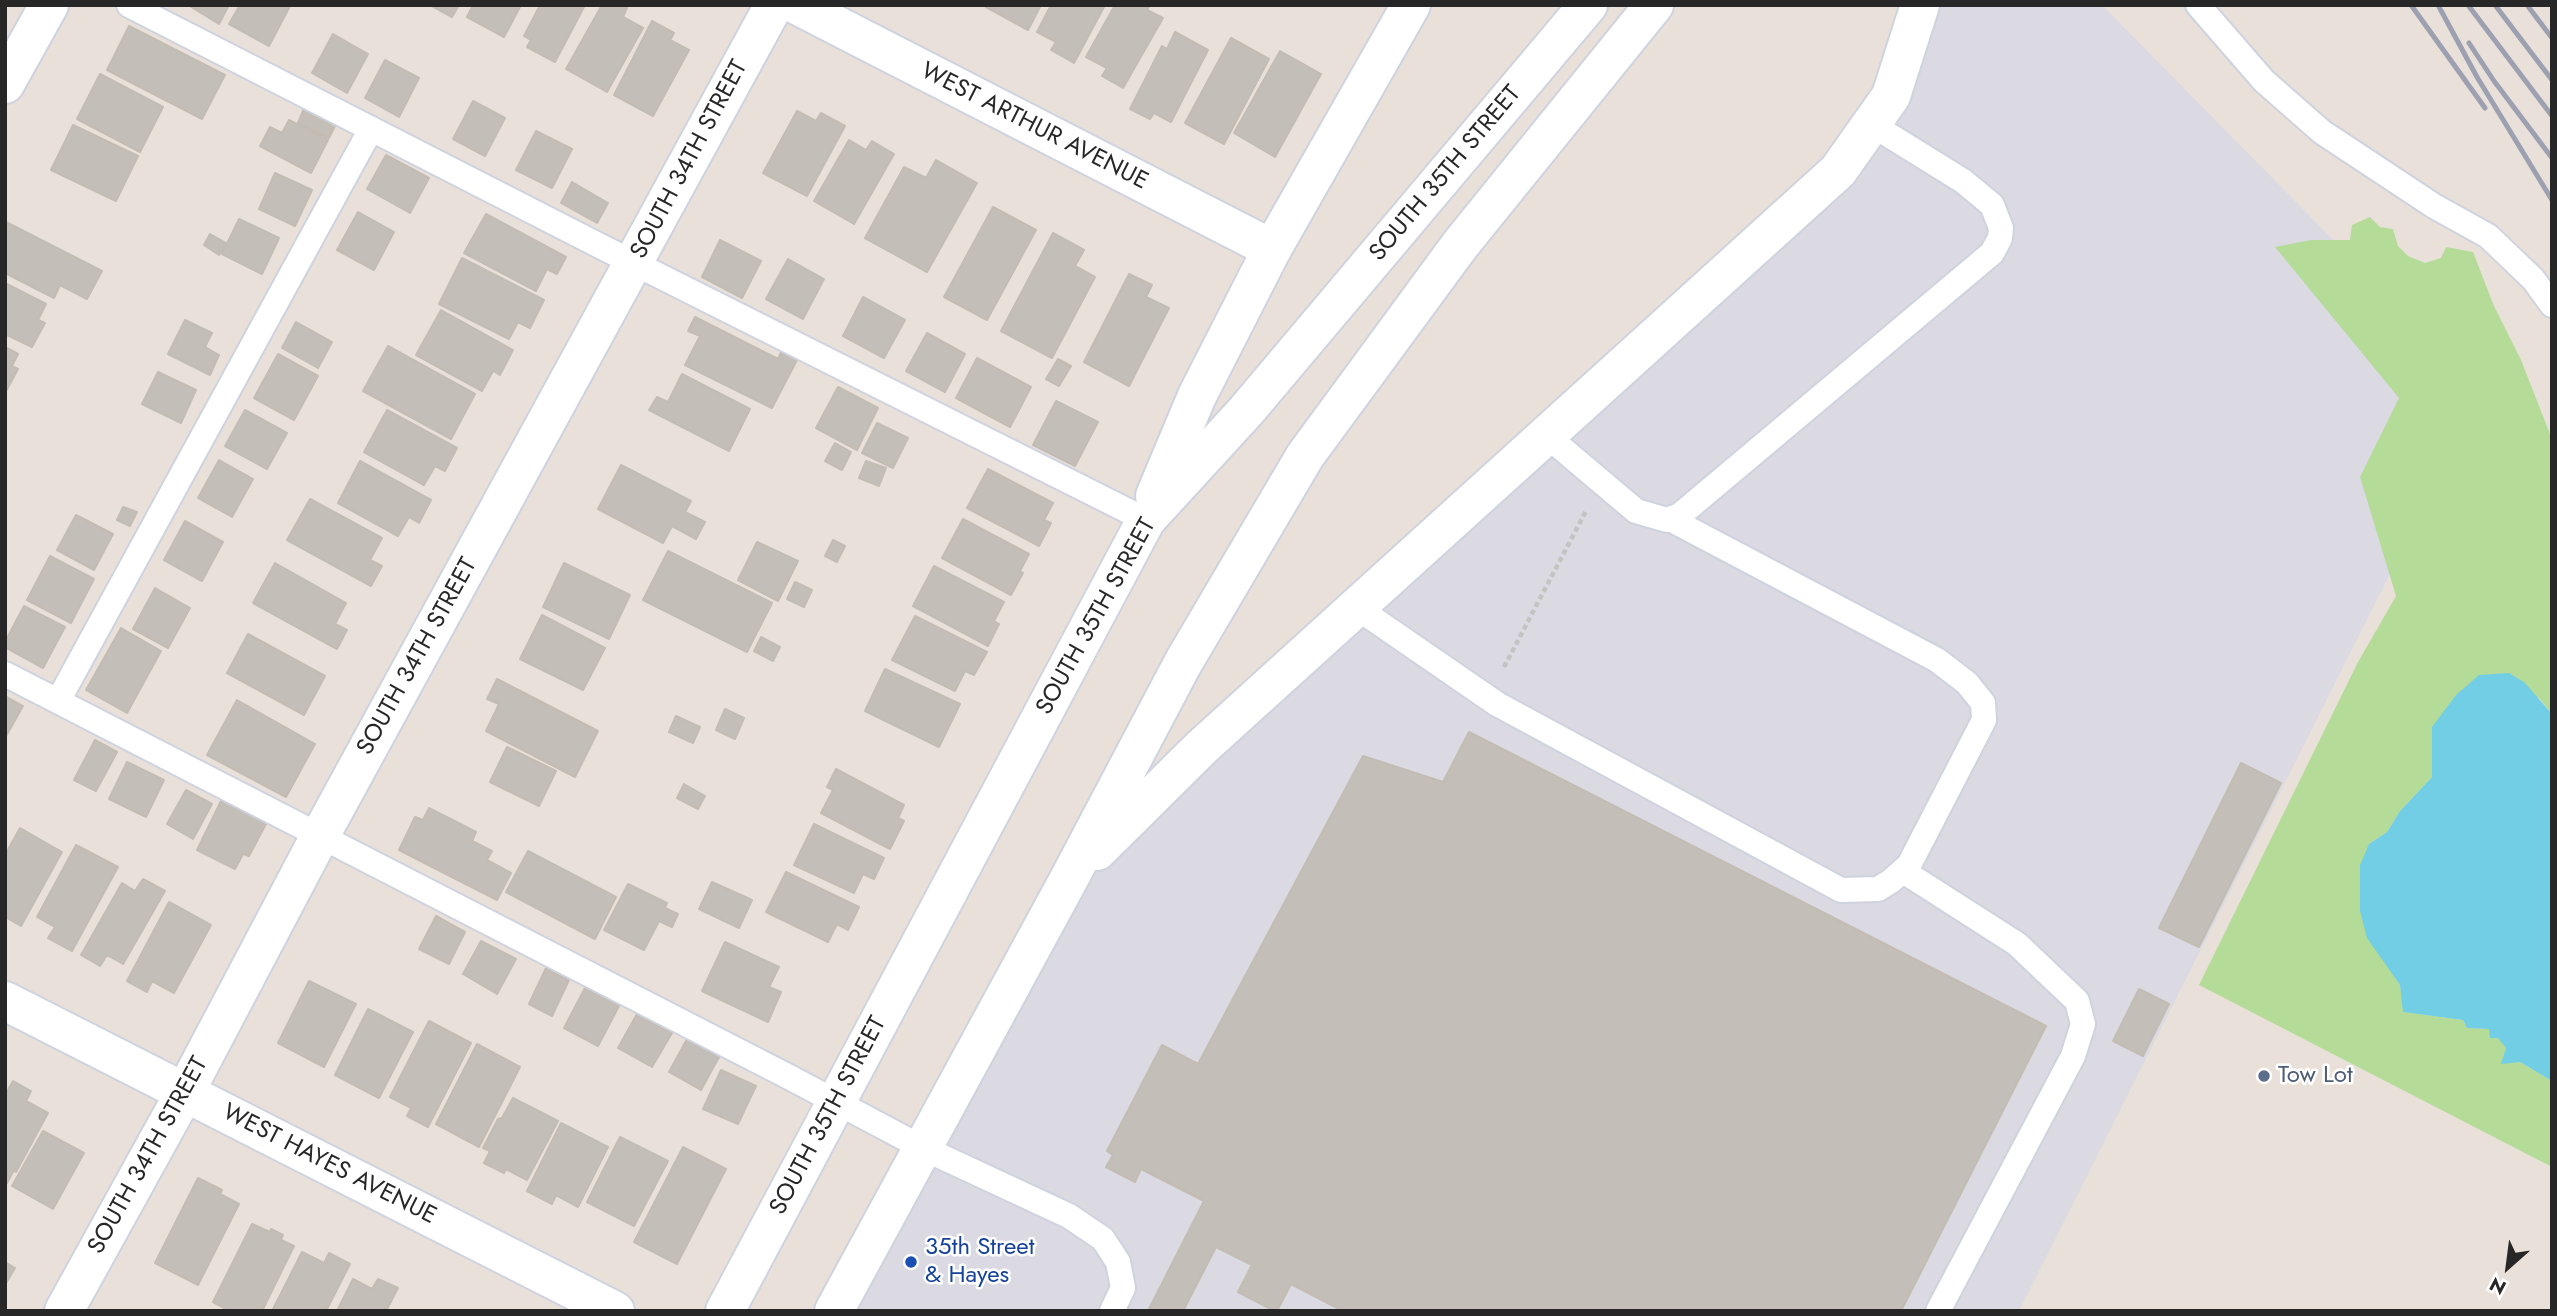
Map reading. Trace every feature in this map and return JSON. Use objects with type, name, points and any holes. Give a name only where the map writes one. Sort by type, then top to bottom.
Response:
[{"type":"main road","points":[[5,84],[50,5]]},
{"type":"main road","name":"SOUTH 34TH STREET","points":[[64,1311],[774,5]]},
{"type":"main road","name":"WEST ARTHUR AVENUE","points":[[797,5],[1272,249]]},
{"type":"main road","points":[[1146,520],[1197,396],[1272,249],[1411,5]]},
{"type":"main road","points":[[834,1311],[1183,663],[1305,456],[1460,245],[1654,5]]},
{"type":"main road","points":[[1070,877],[1202,747],[1838,171],[1891,96],[1920,5]]},
{"type":"main road","name":"SOUTH 35TH STREET","points":[[725,1311],[1146,520],[1255,401],[1581,14]]},
{"type":"main road","name":"WEST HAYES AVENUE","points":[[5,1001],[615,1311]]},
{"type":"lane","points":[[129,5],[634,264],[1146,520]]},
{"type":"lane","points":[[2198,5],[2264,81],[2322,132],[2434,206],[2488,236],[2533,279],[2552,305]]},
{"type":"lane","points":[[1670,519],[1680,516],[1992,253],[2000,238],[2001,228],[1992,205],[1963,181],[1871,124]]},
{"type":"lane","points":[[58,701],[371,129]]},
{"type":"lane","points":[[1356,607],[1488,697],[1841,890],[1878,889],[1903,871],[1909,865],[1984,720],[1983,703],[1967,683],[1937,660],[1670,519],[1636,511],[1546,435]]},
{"type":"lane","points":[[5,674],[923,1148],[1069,1216],[1103,1239],[1118,1262],[1123,1288],[1112,1311]]},
{"type":"lane","points":[[1903,871],[2017,944],[2077,1001],[2083,1024],[2073,1056],[1938,1311]]},
{"type":"path","points":[[1488,697],[1601,482]]},
{"type":"shaded area","points":[[1920,5],[2102,5],[2482,391],[2019,1311],[834,1311],[1070,877],[1838,171]]},
{"type":"green space","points":[[2370,217],[2380,227],[2393,229],[2398,246],[2408,256],[2425,263],[2441,258],[2446,247],[2473,252],[2494,306],[2521,360],[2552,439],[2552,714],[2539,698],[2432,727],[2432,777],[2400,811],[2387,832],[2369,844],[2386,963],[2400,985],[2404,1012],[2463,1020],[2467,1028],[2490,1029],[2520,1062],[2552,1081],[2552,1167],[2199,985],[2358,662],[2396,596],[2360,477],[2399,398],[2275,247],[2311,240],[2350,240],[2352,225]]},
{"type":"water","points":[[2509,673],[2525,683],[2552,714],[2552,1081],[2520,1062],[2501,1064],[2506,1048],[2498,1038],[2490,1038],[2489,1029],[2467,1028],[2463,1020],[2403,1012],[2400,985],[2367,938],[2360,911],[2360,865],[2369,844],[2387,832],[2400,811],[2432,777],[2432,727],[2456,695],[2479,675]]},
{"type":"building","points":[[188,5],[229,5],[219,24]]},
{"type":"building","points":[[240,5],[290,6],[269,46],[229,24]]},
{"type":"building","points":[[430,5],[459,5],[452,17]]},
{"type":"building","points":[[473,5],[521,5],[504,37],[467,17]]},
{"type":"building","points":[[540,5],[585,5],[555,62],[527,47],[531,40],[524,36]]},
{"type":"building","points":[[602,5],[628,5],[623,17],[643,28],[607,92],[566,69]]},
{"type":"building","points":[[1041,5],[1028,30],[986,7]]},
{"type":"building","points":[[1051,5],[1105,5],[1074,63],[1051,50],[1056,42],[1037,32]]},
{"type":"building","points":[[1115,5],[1150,5],[1147,10],[1163,18],[1123,88],[1102,76],[1107,68],[1086,57]]},
{"type":"building","points":[[652,21],[674,33],[670,40],[689,50],[653,116],[614,95]]},
{"type":"building","points":[[129,26],[225,75],[202,119],[107,70]]},
{"type":"building","points":[[1175,32],[1208,50],[1171,122],[1154,113],[1150,119],[1130,109],[1162,46],[1167,49]]},
{"type":"building","points":[[333,34],[368,54],[347,93],[312,73]]},
{"type":"building","points":[[1231,38],[1269,59],[1224,144],[1185,123]]},
{"type":"building","points":[[1280,51],[1321,74],[1275,157],[1234,133]]},
{"type":"building","points":[[385,60],[419,78],[399,117],[365,98]]},
{"type":"building","points":[[100,74],[163,107],[140,152],[77,119]]},
{"type":"building","points":[[473,101],[505,118],[485,156],[453,139]]},
{"type":"building","points":[[305,106],[337,122],[329,138],[298,123]]},
{"type":"building","points":[[797,111],[816,121],[821,113],[845,126],[807,196],[763,173]]},
{"type":"building","points":[[289,120],[328,140],[311,173],[260,146],[270,127],[282,133]]},
{"type":"building","points":[[73,125],[138,156],[116,201],[51,170]]},
{"type":"building","points":[[536,131],[572,149],[552,188],[516,170]]},
{"type":"building","points":[[849,140],[866,150],[872,141],[894,154],[854,224],[814,201]]},
{"type":"building","points":[[386,155],[429,178],[410,213],[367,189]]},
{"type":"building","points":[[936,160],[977,183],[927,272],[865,238],[904,167],[926,178]]},
{"type":"building","points":[[275,173],[312,190],[295,226],[259,209]]},
{"type":"building","points":[[572,182],[608,203],[597,223],[561,203]]},
{"type":"building","points":[[993,207],[1036,230],[987,320],[944,297]]},
{"type":"building","points":[[358,212],[394,232],[374,270],[337,250]]},
{"type":"building","points":[[486,214],[566,257],[557,274],[547,269],[536,291],[464,253]]},
{"type":"building","points":[[239,219],[279,238],[262,274],[222,254]]},
{"type":"building","points":[[6,222],[102,271],[87,299],[60,285],[54,298],[5,273]]},
{"type":"building","points":[[1053,233],[1084,250],[1075,266],[1095,277],[1052,358],[1001,331]]},
{"type":"building","points":[[210,234],[226,243],[219,255],[204,245]]},
{"type":"building","points":[[720,240],[761,261],[742,298],[702,277]]},
{"type":"building","points":[[462,258],[544,300],[530,328],[518,322],[509,339],[439,304]]},
{"type":"building","points":[[788,259],[824,279],[803,319],[766,299]]},
{"type":"building","points":[[1129,274],[1152,285],[1146,297],[1169,308],[1129,386],[1084,362]]},
{"type":"building","points":[[5,283],[46,304],[38,320],[45,323],[32,347],[5,334]]},
{"type":"building","points":[[863,297],[905,320],[884,358],[843,336]]},
{"type":"building","points":[[441,310],[513,350],[500,375],[493,371],[482,391],[416,355]]},
{"type":"building","points":[[695,317],[778,359],[782,350],[798,358],[772,408],[685,365],[700,336],[688,331]]},
{"type":"building","points":[[185,320],[212,333],[205,347],[219,355],[210,375],[168,354]]},
{"type":"building","points":[[296,322],[332,342],[318,368],[282,348]]},
{"type":"building","points":[[927,333],[965,354],[945,392],[906,371]]},
{"type":"building","points":[[388,346],[475,394],[451,439],[363,391]]},
{"type":"building","points":[[5,347],[18,354],[12,366],[18,369],[5,393]]},
{"type":"building","points":[[278,354],[318,376],[294,420],[254,398]]},
{"type":"building","points":[[977,358],[1031,387],[1010,427],[956,398]]},
{"type":"building","points":[[1058,359],[1071,366],[1059,386],[1046,379]]},
{"type":"building","points":[[158,372],[196,390],[181,423],[142,404]]},
{"type":"building","points":[[682,374],[750,409],[729,451],[649,410],[657,397],[668,402]]},
{"type":"building","points":[[838,387],[878,408],[857,450],[816,428]]},
{"type":"building","points":[[1056,401],[1098,422],[1075,466],[1033,445]]},
{"type":"building","points":[[245,410],[287,433],[267,469],[225,446]]},
{"type":"building","points":[[387,410],[457,448],[445,471],[435,466],[424,485],[364,452]]},
{"type":"building","points":[[877,423],[908,438],[893,468],[862,453]]},
{"type":"building","points":[[835,443],[851,452],[842,470],[825,461]]},
{"type":"building","points":[[219,460],[253,479],[232,517],[198,498]]},
{"type":"building","points":[[360,461],[431,500],[419,523],[409,517],[398,536],[338,503]]},
{"type":"building","points":[[866,461],[886,468],[879,486],[859,478]]},
{"type":"building","points":[[621,465],[691,501],[685,512],[705,522],[696,539],[672,526],[663,543],[598,509]]},
{"type":"building","points":[[988,469],[1053,503],[1044,520],[1051,523],[1039,546],[967,508]]},
{"type":"building","points":[[310,499],[382,538],[370,560],[382,566],[371,586],[287,540]]},
{"type":"building","points":[[123,507],[137,512],[130,526],[117,520]]},
{"type":"building","points":[[76,515],[113,534],[94,570],[57,550]]},
{"type":"building","points":[[963,519],[1029,554],[1020,571],[1023,573],[1011,595],[942,558]]},
{"type":"building","points":[[185,521],[223,542],[202,581],[164,560]]},
{"type":"building","points":[[833,540],[845,546],[837,562],[825,556]]},
{"type":"building","points":[[757,542],[798,561],[778,601],[738,580]]},
{"type":"building","points":[[668,551],[772,603],[747,652],[643,600]]},
{"type":"building","points":[[50,556],[94,579],[71,623],[27,600]]},
{"type":"building","points":[[275,563],[346,603],[335,624],[347,630],[337,649],[253,603]]},
{"type":"building","points":[[564,563],[630,595],[609,639],[543,607]]},
{"type":"building","points":[[934,566],[1004,602],[994,621],[999,624],[988,646],[913,606]]},
{"type":"building","points":[[795,582],[812,590],[804,607],[787,599]]},
{"type":"building","points":[[155,588],[190,608],[168,648],[133,629]]},
{"type":"building","points":[[24,606],[65,627],[43,668],[5,647],[5,642]]},
{"type":"building","points":[[542,615],[605,648],[583,690],[520,659]]},
{"type":"building","points":[[915,616],[987,652],[974,675],[965,671],[955,691],[892,660]]},
{"type":"building","points":[[121,628],[161,651],[127,713],[86,690]]},
{"type":"building","points":[[248,634],[325,676],[304,715],[227,673]]},
{"type":"building","points":[[761,637],[780,647],[773,661],[754,651]]},
{"type":"building","points":[[885,669],[960,704],[939,747],[865,711]]},
{"type":"building","points":[[497,679],[598,731],[575,777],[486,731],[499,704],[487,699]]},
{"type":"building","points":[[5,696],[23,706],[5,738]]},
{"type":"building","points":[[237,700],[315,744],[286,797],[207,755]]},
{"type":"building","points":[[725,709],[744,718],[735,739],[716,730]]},
{"type":"building","points":[[676,716],[700,727],[693,743],[669,732]]},
{"type":"building","points":[[1469,732],[2046,1026],[1901,1311],[1343,1311],[1291,1284],[1275,1311],[1238,1292],[1252,1265],[1216,1247],[1183,1311],[1148,1311],[1204,1201],[1141,1169],[1135,1182],[1106,1167],[1113,1155],[1107,1151],[1162,1045],[1198,1064],[1363,756],[1443,782]]},
{"type":"building","points":[[95,740],[117,752],[96,791],[74,780]]},
{"type":"building","points":[[507,747],[556,771],[539,806],[490,782]]},
{"type":"building","points":[[127,762],[164,780],[146,817],[109,799]]},
{"type":"building","points":[[2241,763],[2281,783],[2199,947],[2159,928]]},
{"type":"building","points":[[836,769],[904,805],[898,818],[904,821],[890,849],[821,813],[833,790],[827,787]]},
{"type":"building","points":[[684,784],[705,796],[698,809],[677,798]]},
{"type":"building","points":[[186,790],[212,804],[193,839],[167,824]]},
{"type":"building","points":[[223,797],[268,820],[249,856],[243,854],[235,869],[197,850]]},
{"type":"building","points":[[429,808],[476,832],[472,841],[492,851],[487,860],[511,873],[497,900],[399,850],[415,817],[423,820]]},
{"type":"building","points":[[814,824],[884,858],[874,879],[863,874],[854,893],[794,865]]},
{"type":"building","points":[[20,828],[62,852],[21,926],[5,917],[5,855]]},
{"type":"building","points":[[76,845],[118,867],[72,951],[48,938],[55,927],[37,917]]},
{"type":"building","points":[[528,851],[616,897],[595,939],[506,892]]},
{"type":"building","points":[[786,872],[859,907],[848,930],[837,924],[828,942],[766,912]]},
{"type":"building","points":[[143,879],[165,891],[123,964],[107,955],[100,966],[81,955],[122,883],[135,891]]},
{"type":"building","points":[[712,882],[752,900],[739,928],[699,909]]},
{"type":"building","points":[[628,884],[667,903],[665,908],[678,914],[672,927],[659,921],[644,950],[604,930]]},
{"type":"building","points":[[169,902],[211,925],[174,993],[152,981],[147,992],[127,981]]},
{"type":"building","points":[[436,916],[465,932],[449,964],[419,949]]},
{"type":"building","points":[[481,941],[516,959],[497,994],[463,974]]},
{"type":"building","points":[[725,942],[779,967],[769,987],[781,992],[768,1022],[702,991]]},
{"type":"building","points":[[546,968],[569,980],[552,1016],[529,1004]]},
{"type":"building","points":[[309,981],[356,1004],[324,1067],[278,1043]]},
{"type":"building","points":[[585,988],[619,1006],[598,1046],[564,1028]]},
{"type":"building","points":[[2139,989],[2169,1004],[2143,1056],[2113,1041]]},
{"type":"building","points":[[368,1009],[413,1032],[379,1098],[335,1075]]},
{"type":"building","points":[[637,1014],[672,1033],[652,1067],[618,1048]]},
{"type":"building","points":[[429,1021],[471,1043],[428,1127],[407,1116],[411,1108],[390,1097]]},
{"type":"building","points":[[687,1039],[719,1057],[701,1090],[669,1072]]},
{"type":"building","points":[[477,1044],[520,1067],[479,1147],[436,1124]]},
{"type":"building","points":[[721,1070],[756,1086],[738,1124],[703,1109]]},
{"type":"building","points":[[13,1081],[31,1091],[26,1101],[48,1113],[16,1172],[14,1170],[7,1183],[5,1095]]},
{"type":"building","points":[[513,1098],[558,1121],[527,1180],[506,1169],[504,1173],[484,1163],[490,1151],[483,1148]]},
{"type":"building","points":[[561,1123],[608,1147],[578,1207],[556,1195],[552,1204],[527,1191]]},
{"type":"building","points":[[43,1131],[84,1153],[53,1209],[12,1186]]},
{"type":"building","points":[[620,1137],[668,1161],[634,1226],[587,1202]]},
{"type":"building","points":[[683,1147],[726,1169],[677,1264],[634,1242]]},
{"type":"building","points":[[198,1178],[222,1190],[220,1194],[239,1204],[198,1285],[155,1263]]},
{"type":"building","points":[[252,1224],[283,1235],[281,1240],[294,1246],[262,1311],[230,1311],[213,1302]]},
{"type":"building","points":[[302,1252],[324,1263],[329,1253],[350,1264],[326,1311],[272,1311]]},
{"type":"building","points":[[5,1262],[15,1268],[5,1285]]},
{"type":"building","points":[[353,1279],[372,1289],[378,1279],[398,1288],[386,1311],[337,1311]]},
{"type":"railway","points":[[2411,5],[2485,108]]},
{"type":"railway","points":[[2438,5],[2477,77],[2552,200]]},
{"type":"railway","points":[[2468,5],[2552,116]]},
{"type":"railway","points":[[2495,5],[2552,80]]},
{"type":"railway","points":[[2527,5],[2552,38]]},
{"type":"railway","points":[[2469,43],[2552,158]]},
{"type":"place","name":"Tow Lot","points":[[2264,1076]]},
{"type":"place","name":"35th Street & Hayes","points":[[911,1262]]}]
